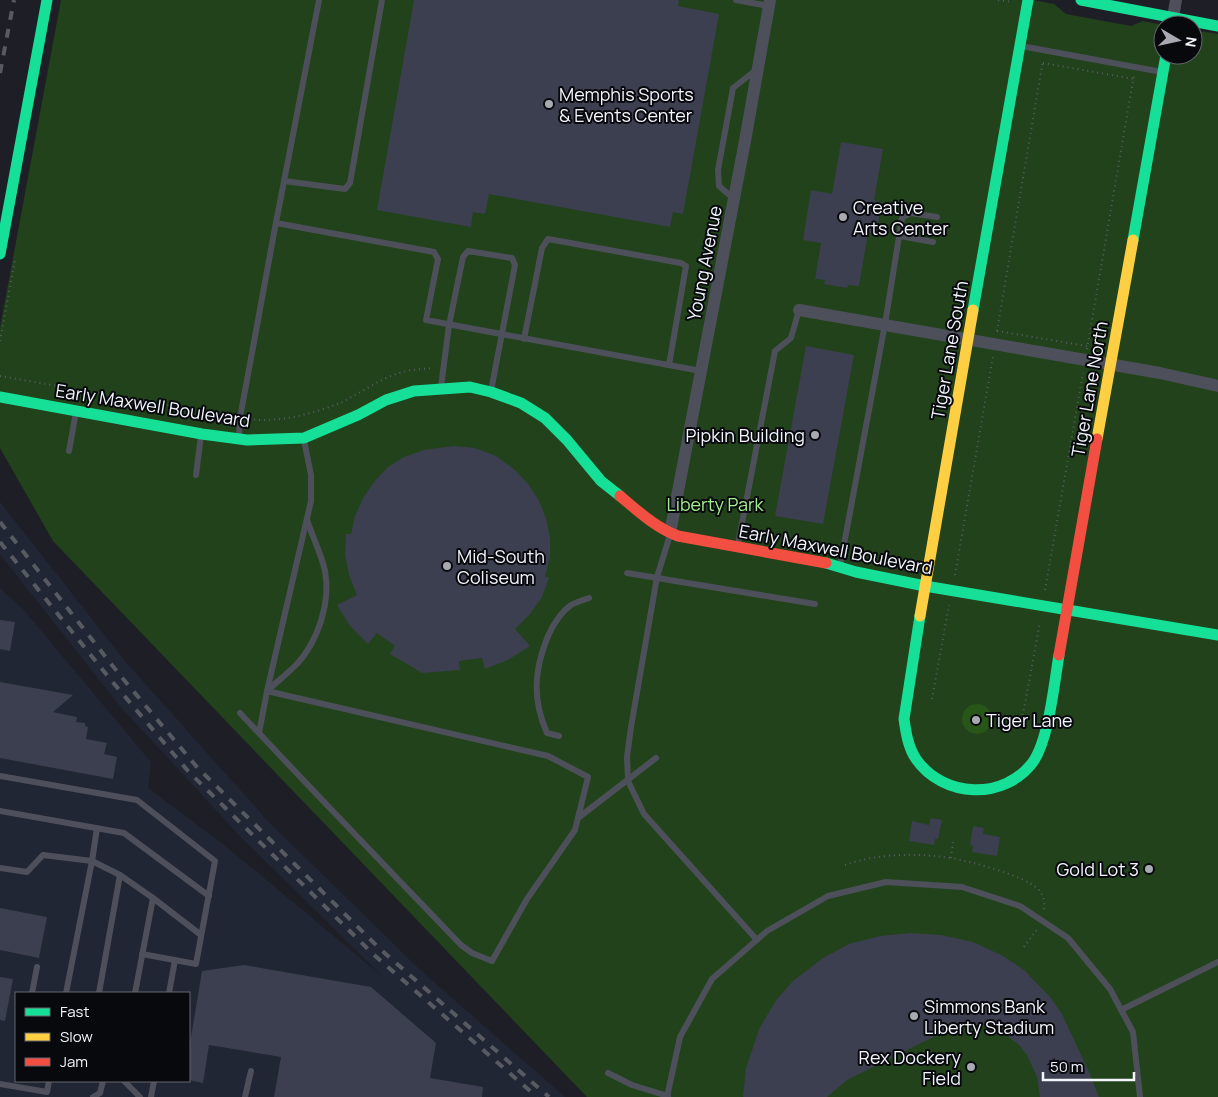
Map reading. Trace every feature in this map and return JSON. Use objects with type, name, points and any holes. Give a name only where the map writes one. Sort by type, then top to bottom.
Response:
[{"type":"street","points":[[0,254],[47,0]]},
{"type":"street","points":[[1081,0],[1153,17]]},
{"type":"street","points":[[1173,15],[1176,0]]},
{"type":"street","name":"Tiger Lane South","points":[[1023,2],[1020,46],[924,586],[904,720],[910,747],[926,771],[950,786],[963,790],[977,791],[992,789],[1005,784],[1028,768],[1037,757],[1043,744],[1046,730]]},
{"type":"street","name":"Young Avenue","points":[[670,533],[770,3]]},
{"type":"street","points":[[1203,24],[1218,26]]},
{"type":"street","name":"Tiger Lane North","points":[[1046,730],[1164,65]]},
{"type":"street","points":[[799,310],[969,339],[996,337],[1085,359],[1218,386]]},
{"type":"street","name":"Early Maxwell Boulevard","points":[[0,397],[202,434],[247,440],[304,438],[358,415],[386,400],[414,391],[470,387],[522,403],[545,418],[601,482],[670,533],[678,536],[822,562],[856,572],[924,586],[1218,635]]},
{"type":"lane","points":[[239,439],[240,418],[319,0]]},
{"type":"lane","points":[[284,180],[345,189],[350,183],[382,0]]},
{"type":"lane","points":[[736,0],[770,3]]},
{"type":"lane","points":[[1020,46],[1163,72]]},
{"type":"lane","points":[[734,199],[719,186],[718,170],[733,88],[757,69]]},
{"type":"lane","points":[[840,568],[885,324],[902,218],[910,213],[936,217]]},
{"type":"lane","points":[[276,222],[434,252],[438,258],[426,320],[701,371]]},
{"type":"lane","points":[[900,236],[933,242]]},
{"type":"lane","points":[[524,339],[542,248],[548,239],[681,263],[686,266],[669,365]]},
{"type":"lane","points":[[441,389],[449,325],[463,257],[468,251],[512,258],[515,265],[491,392]]},
{"type":"lane","points":[[737,547],[775,351],[791,338],[799,310]]},
{"type":"lane","points":[[69,451],[76,411]]},
{"type":"lane","points":[[196,475],[202,434]]},
{"type":"lane","points":[[258,733],[311,501],[311,476],[304,438]]},
{"type":"lane","points":[[268,691],[302,657],[321,621],[326,595],[324,570],[306,520]]},
{"type":"lane","points":[[670,533],[656,577],[631,727],[627,757],[628,781],[644,814],[757,940]]},
{"type":"lane","points":[[627,572],[814,604]]},
{"type":"lane","points":[[559,736],[547,733],[537,702],[536,677],[541,653],[553,624],[570,606],[589,598]]},
{"type":"lane","points":[[240,713],[461,945],[472,953],[492,960],[527,899],[576,830],[588,777],[548,756],[268,691]]},
{"type":"lane","points":[[578,818],[656,758]]},
{"type":"lane","points":[[0,776],[137,800],[215,861],[196,964],[142,954]]},
{"type":"lane","points":[[0,811],[124,833],[209,896]]},
{"type":"lane","points":[[66,992],[97,828]]},
{"type":"lane","points":[[0,868],[27,872],[43,855],[92,861],[120,875],[201,935]]},
{"type":"lane","points":[[99,992],[120,875]]},
{"type":"lane","points":[[608,1073],[632,1084],[667,1096],[680,1037],[712,979],[767,931],[828,896],[886,882],[962,887],[1020,906],[1068,938],[1110,989],[1132,1032],[1140,1097]]},
{"type":"lane","points":[[135,992],[153,898]]},
{"type":"lane","points":[[169,992],[175,960]]},
{"type":"lane","points":[[1121,1010],[1218,962]]},
{"type":"lane","points":[[32,992],[37,967]]},
{"type":"lane","points":[[245,1097],[251,1071]]},
{"type":"lane","points":[[93,1097],[102,1096],[103,1082]]},
{"type":"lane","points":[[125,1082],[140,1097]]},
{"type":"lane","points":[[151,1097],[154,1082]]},
{"type":"lane","points":[[0,1084],[46,1094]]},
{"type":"path","points":[[998,0],[1023,2]]},
{"type":"path","points":[[932,699],[1044,58]]},
{"type":"path","points":[[1043,63],[1134,79]]},
{"type":"path","points":[[1021,725],[1135,67]]},
{"type":"path","points":[[996,337],[1087,346]]},
{"type":"path","points":[[0,376],[261,421],[303,415],[341,402],[387,378],[407,371],[434,368]]},
{"type":"path","points":[[951,858],[953,842]]},
{"type":"path","points":[[845,865],[871,857],[921,854],[971,862],[1023,881],[1039,890],[1045,902],[1043,921],[1024,947]]},
{"type":"shaded area","points":[[0,502],[125,661],[266,819],[419,969],[565,1097],[0,1097],[0,588],[23,609],[151,762],[148,788],[223,844],[383,977],[238,834],[119,705],[0,554]]},
{"type":"shaded area","points":[[977,704],[983,705],[991,713],[991,725],[983,733],[977,734],[971,733],[963,725],[962,719],[963,713],[971,705]]},
{"type":"green space","name":"Liberty Park","points":[[61,0],[1033,0],[1054,4],[1066,14],[1131,26],[1143,21],[1153,23],[1153,65],[1203,65],[1203,32],[1218,34],[1218,1097],[587,1097],[53,541],[0,448],[0,328]]},
{"type":"building","name":"Memphis Sports & Events Center","points":[[414,0],[679,0],[678,6],[719,14],[683,214],[673,212],[670,227],[489,194],[485,214],[473,212],[471,227],[377,210]]},
{"type":"building","name":"Creative Arts Center","points":[[841,142],[883,149],[874,200],[882,202],[876,234],[868,233],[859,286],[848,285],[847,288],[824,284],[825,280],[815,279],[821,243],[803,240],[811,190],[832,194]]},
{"type":"building","name":"Pipkin Building","points":[[806,346],[854,355],[823,524],[775,516]]},
{"type":"building","name":"Mid-South Coliseum","points":[[453,446],[475,448],[496,456],[515,470],[529,485],[539,501],[546,518],[550,537],[550,557],[545,576],[549,578],[542,597],[530,614],[515,629],[530,646],[508,660],[485,669],[482,658],[459,661],[460,670],[422,673],[390,654],[395,646],[377,633],[368,644],[350,626],[337,605],[357,595],[349,575],[345,555],[346,534],[351,534],[355,516],[363,498],[388,467],[404,457],[424,450]]},
{"type":"building","points":[[0,620],[15,622],[10,651],[0,649]]},
{"type":"building","points":[[0,682],[73,695],[53,712],[77,717],[76,722],[85,723],[85,726],[88,727],[86,739],[107,743],[104,754],[117,757],[113,779],[0,758]]},
{"type":"building","points":[[931,818],[942,820],[938,839],[935,839],[934,845],[909,841],[912,821],[929,825]]},
{"type":"building","points":[[973,826],[984,828],[983,834],[1000,837],[997,856],[972,852],[973,846],[970,845]]},
{"type":"building","points":[[0,908],[47,917],[39,958],[0,950]]},
{"type":"building","name":"Simmons Bank Liberty Stadium","points":[[910,933],[941,935],[973,942],[1003,956],[1024,970],[1050,997],[1062,1014],[1099,1097],[1040,1097],[1037,1077],[1027,1055],[1019,1045],[1006,1035],[1009,1030],[986,1020],[984,1026],[976,1025],[975,1027],[954,1028],[943,1032],[847,1080],[827,1097],[743,1097],[746,1068],[760,1027],[777,999],[793,981],[823,958],[849,944],[880,936]]},
{"type":"building","points":[[244,965],[371,987],[436,1043],[430,1078],[483,1087],[482,1097],[274,1097],[281,1057],[209,1045],[203,1083],[190,1080],[190,1043],[202,971]]},
{"type":"building","points":[[0,977],[13,979],[5,1021],[0,1020]]},
{"type":"railway","points":[[0,73],[14,0]]},
{"type":"railway","points":[[0,522],[119,674],[196,766],[380,949],[549,1097]]},
{"type":"railway","points":[[0,542],[110,679],[188,771],[373,954],[537,1097]]},
{"type":"traffic: fast","points":[[0,254],[47,0]]},
{"type":"traffic: fast","points":[[973,310],[1028,0]]},
{"type":"traffic: fast","points":[[1081,0],[1218,26]]},
{"type":"traffic: fast","points":[[1133,240],[1164,65]]},
{"type":"traffic: fast","points":[[0,397],[202,434],[247,440],[304,438],[358,415],[386,400],[414,391],[470,387],[491,392],[521,403],[545,418],[567,440],[601,481],[620,496]]},
{"type":"traffic: fast","points":[[826,563],[856,572],[925,586],[1218,635]]},
{"type":"traffic: fast","points":[[920,616],[904,719],[909,745],[916,759],[928,772],[942,781],[957,787],[974,790],[1006,783],[1021,775],[1033,762],[1039,752],[1047,726],[1059,655]]},
{"type":"traffic: slow","points":[[1097,439],[1133,240]]},
{"type":"traffic: slow","points":[[920,616],[973,310]]},
{"type":"traffic: jam","points":[[1059,655],[1097,439]]},
{"type":"traffic: jam","points":[[620,496],[655,524],[678,536],[826,563]]},
{"type":"place","name":"Memphis Sports & Events Center","points":[[549,104]]},
{"type":"place","name":"Creative Arts Center","points":[[843,217]]},
{"type":"place","name":"Pipkin Building","points":[[815,435]]},
{"type":"place","name":"Mid-South Coliseum","points":[[447,566]]},
{"type":"place","name":"Tiger Lane","points":[[976,720]]},
{"type":"place","name":"Gold Lot 3","points":[[1149,869]]},
{"type":"place","name":"Simmons Bank Liberty Stadium","points":[[914,1016]]},
{"type":"place","name":"Rex Dockery Field","points":[[971,1067]]}]
